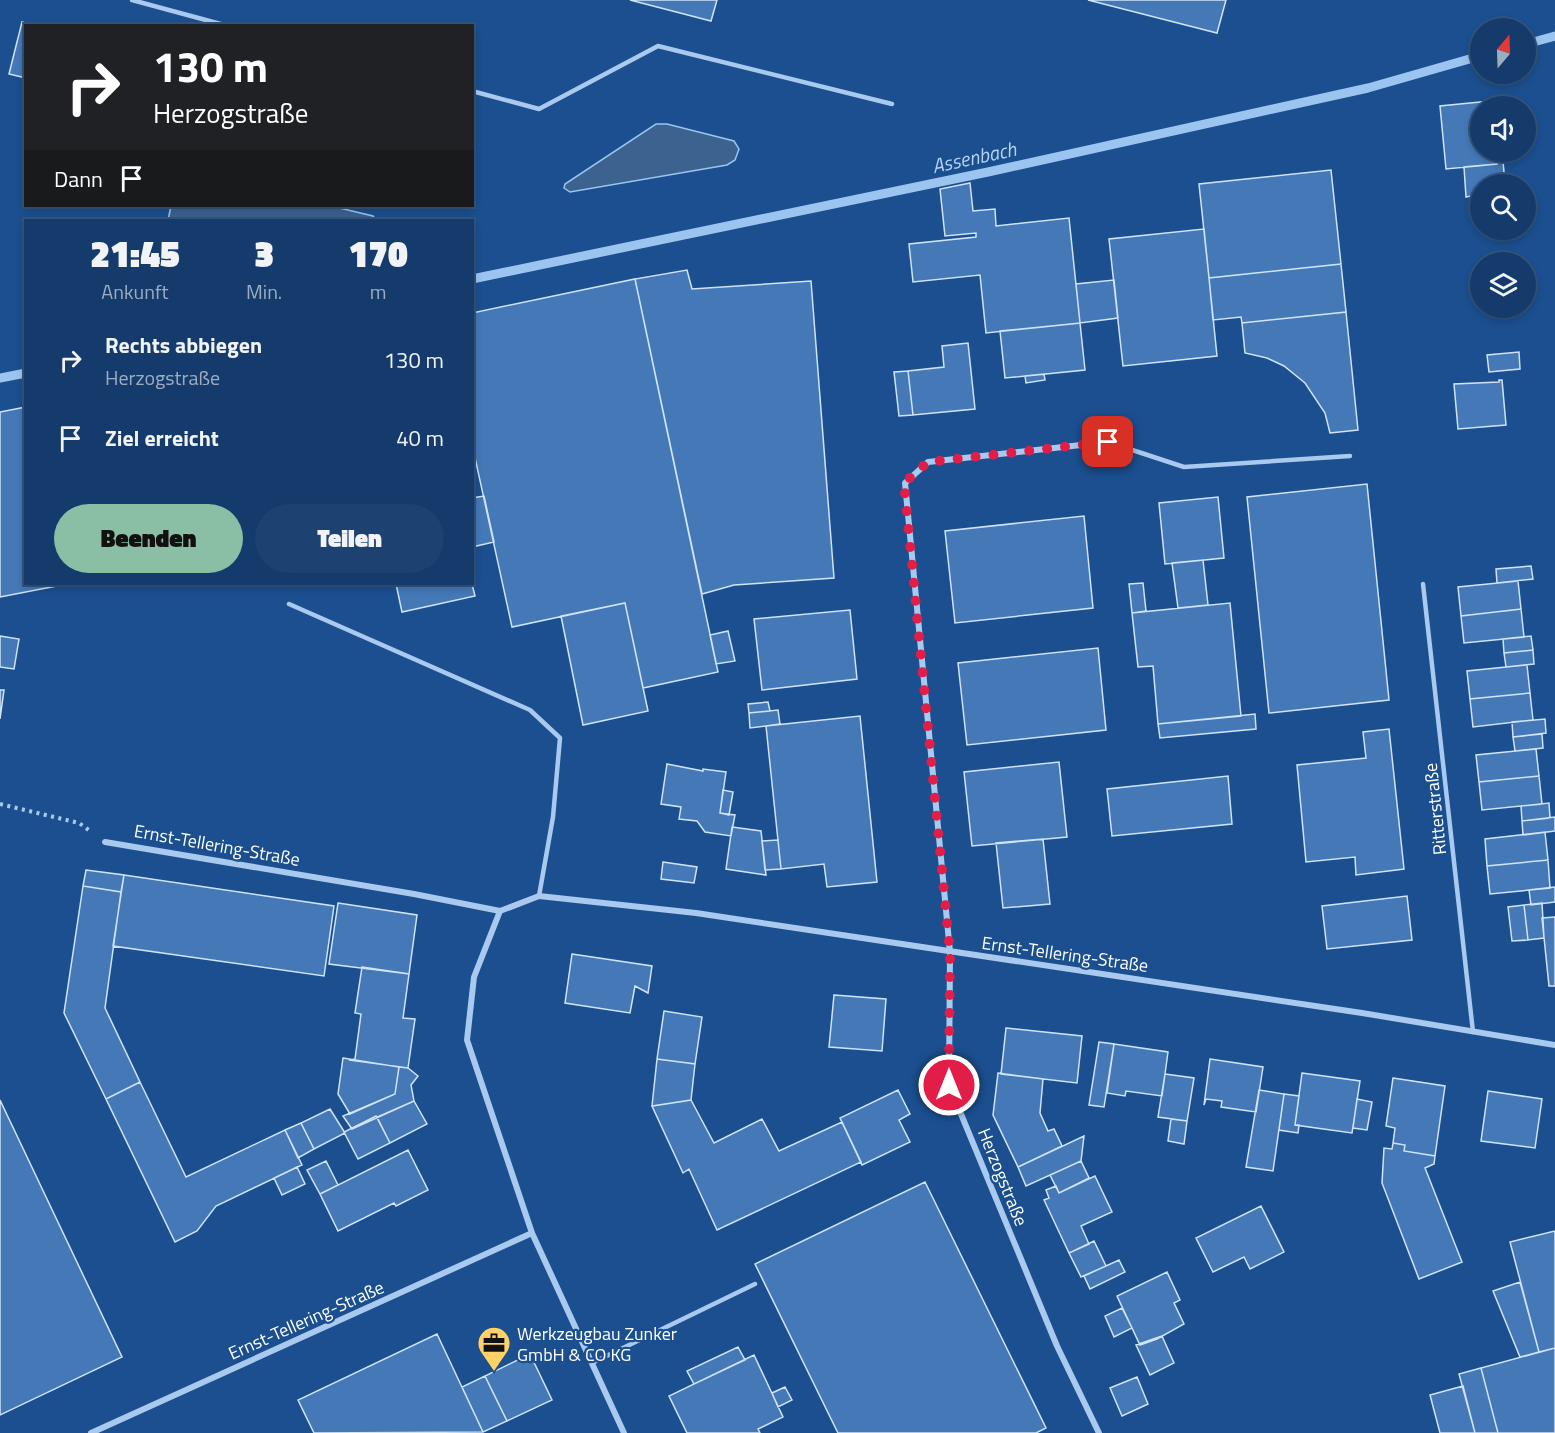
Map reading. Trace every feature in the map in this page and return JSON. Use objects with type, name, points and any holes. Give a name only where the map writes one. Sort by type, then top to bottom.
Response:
[{"type":"street","name":"Herzogstraße","points":[[1099,1433],[1057,1347],[949,1085],[950,952],[904,483],[928,462],[1108,442]]},
{"type":"street","name":"Ernst-Tellering-Straße","points":[[105,842],[414,894],[500,911],[539,896],[696,914],[1555,1045]]},
{"type":"street","points":[[500,911],[474,977],[467,1040],[532,1233],[624,1433]]},
{"type":"street","name":"Ernst-Tellering-Straße","points":[[91,1433],[532,1233]]},
{"type":"lane","points":[[132,0],[221,24]]},
{"type":"lane","points":[[474,92],[539,109],[658,46],[892,104]]},
{"type":"lane","points":[[1108,442],[1184,467],[1350,456]]},
{"type":"lane","name":"Ritterstraße","points":[[1423,584],[1473,1032]]},
{"type":"lane","points":[[289,604],[530,710],[560,738],[553,817],[539,896]]},
{"type":"lane","points":[[592,1364],[755,1284]]},
{"type":"path","points":[[0,804],[79,823],[105,842]]},
{"type":"water","points":[[656,124],[667,124],[734,141],[739,149],[735,160],[727,165],[570,192],[564,188],[565,184]]},
{"type":"water","points":[[171,207],[335,207],[373,216],[375,219],[168,219]]},
{"type":"building","points":[[630,0],[717,0],[711,21]]},
{"type":"building","points":[[1088,0],[1226,0],[1217,33]]},
{"type":"building","points":[[22,22],[28,24],[24,24],[24,78],[9,74]]},
{"type":"building","points":[[1470,103],[1470,162],[1497,162],[1497,164],[1446,169],[1440,106]]},
{"type":"building","points":[[1497,162],[1503,162],[1504,174],[1470,174],[1470,196],[1466,197],[1464,167],[1497,164]]},
{"type":"building","points":[[1331,170],[1341,264],[1209,278],[1199,184]]},
{"type":"building","points":[[970,183],[973,211],[995,209],[996,226],[1069,218],[1080,323],[986,333],[980,275],[913,282],[909,244],[976,237],[976,233],[945,236],[940,189]]},
{"type":"building","points":[[1204,229],[1217,356],[1123,366],[1109,239]]},
{"type":"building","points":[[1341,264],[1346,312],[1242,323],[1241,317],[1213,320],[1209,278]]},
{"type":"building","points":[[687,270],[692,289],[811,281],[834,578],[734,585],[702,594],[635,279]]},
{"type":"building","points":[[635,279],[718,672],[643,688],[625,603],[512,627],[474,453],[474,313]]},
{"type":"building","points":[[1114,280],[1118,318],[1080,323],[1076,284]]},
{"type":"building","points":[[1346,312],[1358,430],[1330,433],[1325,413],[1305,383],[1284,366],[1267,358],[1245,353],[1242,323]]},
{"type":"building","points":[[1080,323],[1085,370],[1005,378],[1000,331]]},
{"type":"building","points":[[968,343],[975,409],[913,415],[908,371],[944,367],[942,346]]},
{"type":"building","points":[[1519,352],[1520,369],[1489,372],[1487,355]]},
{"type":"building","points":[[908,371],[913,415],[899,416],[894,372]]},
{"type":"building","points":[[1044,374],[1045,380],[1026,383],[1025,376]]},
{"type":"building","points":[[1502,380],[1506,425],[1458,429],[1454,384],[1499,382]]},
{"type":"building","points":[[24,407],[24,585],[62,585],[0,597],[0,412]]},
{"type":"building","points":[[1367,484],[1389,700],[1269,713],[1247,497]]},
{"type":"building","points":[[484,496],[494,542],[474,547],[474,498]]},
{"type":"building","points":[[1218,497],[1224,558],[1165,564],[1159,503]]},
{"type":"building","points":[[1084,516],[1093,608],[955,623],[945,531]]},
{"type":"building","points":[[1203,560],[1208,605],[1178,608],[1172,563]]},
{"type":"building","points":[[1531,566],[1533,579],[1497,583],[1496,569]]},
{"type":"building","points":[[1518,581],[1521,609],[1461,616],[1458,587]]},
{"type":"building","points":[[1143,583],[1146,611],[1132,613],[1129,584]]},
{"type":"building","points":[[396,585],[472,585],[475,596],[402,612]]},
{"type":"building","points":[[625,603],[648,711],[583,725],[561,616]]},
{"type":"building","points":[[1230,603],[1241,716],[1158,724],[1153,666],[1138,667],[1132,613]]},
{"type":"building","points":[[1521,609],[1524,637],[1464,643],[1461,616]]},
{"type":"building","points":[[850,610],[857,679],[762,690],[754,619]]},
{"type":"building","points":[[728,631],[735,661],[716,664],[710,635]]},
{"type":"building","points":[[0,636],[19,639],[14,669],[0,667]]},
{"type":"building","points":[[1531,636],[1533,650],[1504,653],[1503,639]]},
{"type":"building","points":[[1098,648],[1106,730],[967,745],[958,663]]},
{"type":"building","points":[[1533,650],[1534,664],[1506,667],[1504,653]]},
{"type":"building","points":[[1527,665],[1530,693],[1470,699],[1467,671]]},
{"type":"building","points":[[0,690],[4,690],[0,719]]},
{"type":"building","points":[[1530,693],[1533,720],[1473,727],[1470,699]]},
{"type":"building","points":[[768,702],[770,711],[749,713],[748,704]]},
{"type":"building","points":[[778,710],[780,724],[750,728],[749,713]]},
{"type":"building","points":[[1255,714],[1256,729],[1160,738],[1158,724]]},
{"type":"building","points":[[860,716],[877,882],[827,887],[824,864],[781,869],[766,726]]},
{"type":"building","points":[[1545,719],[1546,733],[1513,737],[1512,722]]},
{"type":"building","points":[[1389,729],[1404,869],[1356,875],[1355,857],[1306,862],[1297,765],[1366,758],[1363,732]]},
{"type":"building","points":[[1542,734],[1543,748],[1515,751],[1513,737]]},
{"type":"building","points":[[1536,749],[1539,776],[1479,782],[1476,755]]},
{"type":"building","points":[[1059,762],[1067,837],[972,846],[964,772]]},
{"type":"building","points":[[667,764],[703,771],[703,769],[726,772],[720,813],[735,815],[731,836],[705,832],[697,821],[679,819],[681,807],[661,804]]},
{"type":"building","points":[[1228,776],[1232,824],[1112,836],[1107,789]]},
{"type":"building","points":[[1539,776],[1542,804],[1482,810],[1479,782]]},
{"type":"building","points":[[723,790],[733,792],[729,815],[720,813]]},
{"type":"building","points":[[1549,803],[1550,818],[1522,821],[1521,806]]},
{"type":"building","points":[[1555,817],[1555,831],[1523,835],[1522,821]]},
{"type":"building","points":[[732,827],[761,831],[766,875],[726,869]]},
{"type":"building","points":[[1545,832],[1548,860],[1487,866],[1485,839]]},
{"type":"building","points":[[1043,839],[1050,904],[1003,908],[996,843]]},
{"type":"building","points":[[778,840],[781,869],[765,870],[762,841]]},
{"type":"building","points":[[1548,860],[1550,888],[1490,894],[1487,866]]},
{"type":"building","points":[[663,862],[697,867],[694,883],[661,879]]},
{"type":"building","points":[[86,870],[124,875],[121,892],[83,886]]},
{"type":"building","points":[[124,875],[334,906],[324,976],[113,946]]},
{"type":"building","points":[[83,886],[121,892],[105,1008],[140,1082],[106,1099],[64,1013]]},
{"type":"building","points":[[1555,887],[1555,902],[1531,905],[1529,890]]},
{"type":"building","points":[[1407,896],[1412,940],[1327,949],[1322,906]]},
{"type":"building","points":[[338,903],[417,915],[409,974],[329,964]]},
{"type":"building","points":[[1542,903],[1544,938],[1528,940],[1524,905]]},
{"type":"building","points":[[1524,905],[1528,940],[1512,941],[1508,907]]},
{"type":"building","points":[[1555,917],[1555,986],[1549,986],[1542,918]]},
{"type":"building","points":[[572,954],[652,966],[648,993],[635,986],[630,1013],[565,1003]]},
{"type":"building","points":[[362,967],[409,974],[403,1018],[415,1019],[408,1068],[349,1060],[355,1059],[361,1014],[355,1013]]},
{"type":"building","points":[[834,995],[886,999],[882,1051],[829,1047]]},
{"type":"building","points":[[664,1011],[702,1017],[695,1064],[657,1059]]},
{"type":"building","points":[[1006,1028],[1082,1036],[1077,1083],[1001,1074]]},
{"type":"building","points":[[1099,1042],[1114,1044],[1104,1107],[1089,1105]]},
{"type":"building","points":[[1114,1044],[1168,1052],[1162,1096],[1126,1091],[1125,1096],[1107,1093]]},
{"type":"building","points":[[343,1058],[399,1067],[395,1094],[350,1114],[338,1094]]},
{"type":"building","points":[[657,1059],[695,1064],[691,1100],[652,1106]]},
{"type":"building","points":[[1210,1059],[1263,1067],[1256,1112],[1221,1107],[1222,1101],[1206,1099],[1204,1105]]},
{"type":"building","points":[[399,1067],[408,1068],[418,1076],[411,1085],[414,1101],[352,1129],[343,1116],[395,1094]]},
{"type":"building","points":[[998,1073],[1043,1079],[1040,1113],[1048,1131],[1054,1129],[1062,1146],[1018,1167],[993,1115]]},
{"type":"building","points":[[1302,1073],[1360,1081],[1352,1133],[1295,1125]]},
{"type":"building","points":[[1165,1074],[1194,1078],[1187,1121],[1158,1117]]},
{"type":"building","points":[[1393,1078],[1445,1086],[1435,1156],[1404,1151],[1405,1145],[1393,1143],[1395,1128],[1386,1126]]},
{"type":"building","points":[[140,1082],[186,1177],[285,1130],[302,1165],[216,1206],[197,1231],[175,1242],[106,1099]]},
{"type":"building","points":[[898,1090],[910,1114],[899,1120],[910,1142],[862,1165],[840,1118]]},
{"type":"building","points":[[1259,1090],[1284,1094],[1273,1171],[1246,1167]]},
{"type":"building","points":[[1488,1091],[1542,1099],[1535,1148],[1481,1141]]},
{"type":"building","points":[[1284,1094],[1299,1096],[1295,1125],[1299,1125],[1298,1133],[1279,1130]]},
{"type":"building","points":[[1357,1099],[1372,1102],[1367,1130],[1353,1128]]},
{"type":"building","points":[[0,1100],[122,1357],[0,1415]]},
{"type":"building","points":[[691,1100],[714,1143],[762,1119],[779,1151],[842,1122],[861,1162],[717,1230],[689,1169],[683,1173],[652,1106]]},
{"type":"building","points":[[414,1101],[427,1124],[390,1143],[377,1117]]},
{"type":"building","points":[[330,1109],[345,1133],[314,1149],[301,1123]]},
{"type":"building","points":[[376,1116],[390,1143],[358,1159],[344,1132]]},
{"type":"building","points":[[1171,1119],[1187,1121],[1184,1144],[1168,1141]]},
{"type":"building","points":[[301,1123],[314,1149],[298,1158],[285,1130]]},
{"type":"building","points":[[1084,1136],[1081,1161],[1026,1186],[1018,1167]]},
{"type":"building","points":[[1393,1143],[1405,1145],[1404,1151],[1435,1156],[1434,1164],[1425,1168],[1462,1262],[1419,1279],[1382,1183],[1384,1148],[1392,1149]]},
{"type":"building","points":[[408,1150],[428,1190],[396,1206],[394,1203],[338,1231],[320,1194]]},
{"type":"building","points":[[326,1161],[338,1185],[320,1194],[307,1170]]},
{"type":"building","points":[[1081,1161],[1089,1178],[1059,1193],[1050,1175]]},
{"type":"building","points":[[297,1167],[305,1184],[282,1195],[274,1178]]},
{"type":"building","points":[[1095,1176],[1112,1212],[1081,1226],[1089,1244],[1069,1253],[1044,1200],[1049,1198],[1046,1190],[1056,1186],[1059,1193]]},
{"type":"building","points":[[925,1182],[1046,1428],[1036,1433],[838,1433],[755,1264]]},
{"type":"building","points":[[1261,1206],[1284,1252],[1250,1269],[1244,1257],[1213,1272],[1196,1238]]},
{"type":"building","points":[[1555,1231],[1555,1348],[1539,1352],[1510,1242]]},
{"type":"building","points":[[1094,1241],[1106,1266],[1081,1277],[1069,1253]]},
{"type":"building","points":[[1119,1260],[1125,1272],[1090,1289],[1084,1276]]},
{"type":"building","points":[[1167,1272],[1180,1300],[1174,1303],[1184,1324],[1157,1339],[1140,1345],[1117,1296]]},
{"type":"building","points":[[1520,1282],[1539,1352],[1520,1357],[1493,1291]]},
{"type":"building","points":[[1122,1308],[1132,1328],[1114,1337],[1105,1316]]},
{"type":"building","points":[[437,1334],[483,1432],[314,1433],[298,1400]]},
{"type":"building","points":[[1162,1336],[1174,1363],[1150,1375],[1136,1345]]},
{"type":"building","points":[[738,1347],[745,1360],[694,1384],[687,1371]]},
{"type":"building","points":[[1555,1348],[1555,1433],[1498,1433],[1481,1368]]},
{"type":"building","points":[[530,1354],[552,1400],[507,1421],[485,1376]]},
{"type":"building","points":[[754,1355],[783,1417],[758,1429],[760,1433],[687,1433],[669,1396]]},
{"type":"building","points":[[1481,1368],[1498,1433],[1475,1433],[1459,1374]]},
{"type":"building","points":[[485,1376],[507,1421],[483,1432],[462,1387]]},
{"type":"building","points":[[1137,1377],[1148,1404],[1122,1416],[1110,1388]]},
{"type":"building","points":[[1463,1386],[1475,1433],[1440,1433],[1430,1395]]},
{"type":"building","points":[[785,1387],[792,1400],[778,1407],[772,1393]]},
{"type":"waterway","name":"Assenbach","points":[[1536,41],[1555,36]]},
{"type":"waterway","name":"Assenbach","points":[[474,279],[988,172],[1368,88],[1470,59]]},
{"type":"waterway","name":"Assenbach","points":[[0,378],[24,373]]},
{"type":"place","name":"Werkzeugbau Zunker GmbH & CO KG","points":[[494,1372]]},
{"type":"route","points":[[949,1085],[950,952],[904,483],[928,462],[1108,442]]}]
